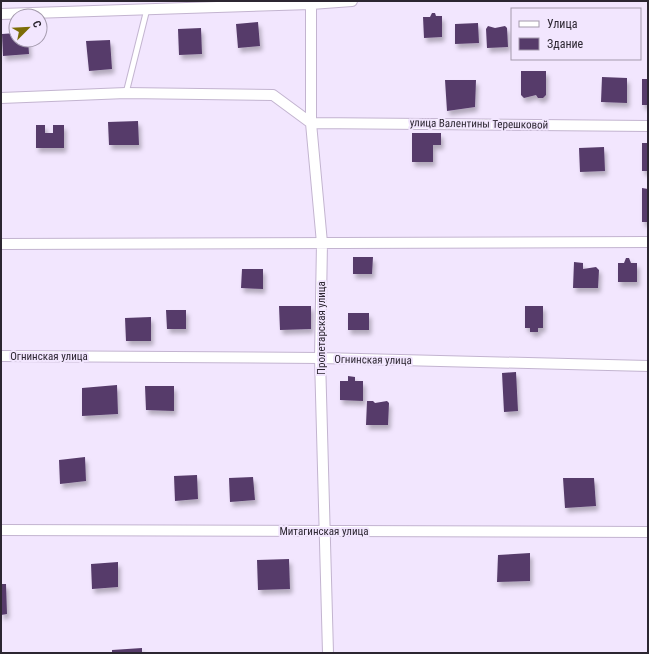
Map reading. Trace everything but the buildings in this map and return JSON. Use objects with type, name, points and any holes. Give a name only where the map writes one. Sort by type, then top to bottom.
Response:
[{"type":"street","points":[[1,14],[311,4],[352,1]]},
{"type":"street","name":"Пролетарская улица","points":[[311,4],[311,123],[322,243],[320,358],[328,653]]},
{"type":"street","points":[[1,98],[126,93],[273,96],[311,123]]},
{"type":"street","name":"улица Валентины Терешковой","points":[[311,123],[648,126]]},
{"type":"street","points":[[1,244],[648,242]]},
{"type":"street","name":"Огнинская улица","points":[[1,356],[320,358],[648,366]]},
{"type":"street","name":"Митагинская улица","points":[[1,530],[648,532]]},
{"type":"lane","points":[[126,93],[147,9]]}]
